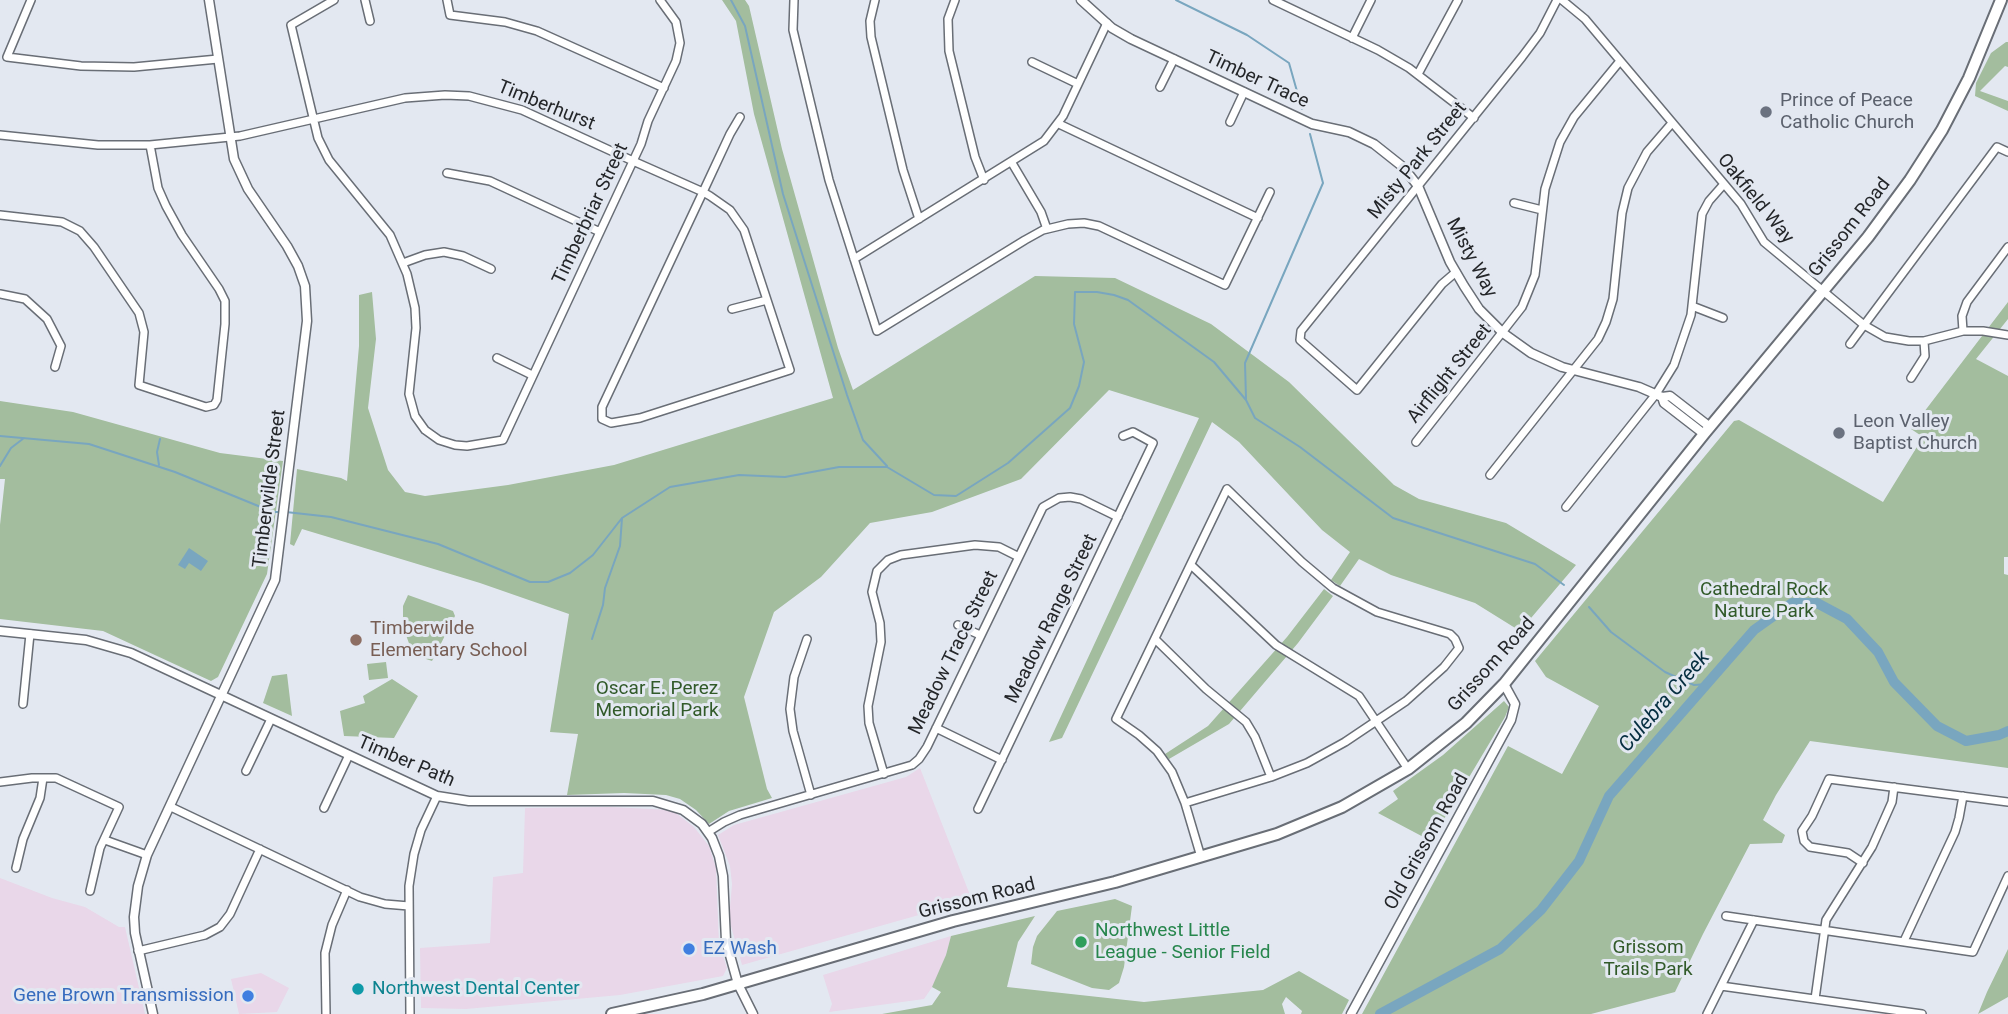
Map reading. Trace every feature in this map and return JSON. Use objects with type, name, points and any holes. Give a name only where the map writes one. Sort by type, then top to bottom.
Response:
[{"type":"main road","name":"Grissom Road","points":[[612,1014],[675,1002],[954,921],[1115,882],[1278,834],[1322,817],[1366,795],[1408,769],[1466,723],[1504,684],[1707,431],[1875,228],[1926,155],[1956,104],[1985,43],[2001,0]]},
{"type":"street","points":[[31,0],[7,57],[81,66],[134,67],[218,59]]},
{"type":"street","name":"Timberwilde Street","points":[[153,1014],[135,933],[135,901],[147,855],[272,590],[277,571],[307,321],[305,286],[293,256],[243,182],[234,159],[209,0]]},
{"type":"street","points":[[334,0],[291,25],[318,138],[329,160],[390,235],[403,263],[431,253],[444,252],[463,256],[491,269]]},
{"type":"street","points":[[365,0],[370,21]]},
{"type":"street","points":[[447,0],[450,15],[505,22],[537,30],[664,88]]},
{"type":"street","name":"Timberbriar Street","points":[[403,263],[415,308],[415,348],[409,394],[418,421],[434,437],[455,446],[503,439],[633,161],[676,61],[680,43],[676,22],[660,0]]},
{"type":"street","points":[[794,0],[793,30],[829,180],[877,331],[1047,229],[1074,223],[1099,226],[1226,285],[1270,192]]},
{"type":"street","points":[[875,0],[870,21],[871,37],[903,170],[919,219]]},
{"type":"street","points":[[955,0],[948,19],[949,51],[975,157],[984,180]]},
{"type":"street","name":"Timber Trace","points":[[1081,0],[1107,23],[1131,39],[1312,124],[1362,137],[1403,167],[1418,186]]},
{"type":"street","points":[[1273,0],[1284,2],[1378,50],[1418,74],[1474,118]]},
{"type":"street","points":[[1352,38],[1371,0]]},
{"type":"street","points":[[1418,74],[1458,0]]},
{"type":"street","name":"Oakfield Way","points":[[1560,0],[1585,19],[1741,204],[1764,242],[1864,325],[1885,337],[1897,340],[1924,341],[1963,331],[2008,335]]},
{"type":"street","name":"Misty Park Street","points":[[1456,272],[1441,284],[1357,390],[1300,340],[1301,331],[1474,118],[1540,33],[1560,0]]},
{"type":"street","points":[[854,259],[1044,141],[1059,124],[1107,23]]},
{"type":"street","points":[[1160,87],[1174,59]]},
{"type":"street","name":"Airflight Street","points":[[1416,442],[1518,313],[1532,286],[1537,265],[1542,210],[1550,173],[1565,132],[1620,61]]},
{"type":"street","points":[[1032,62],[1078,84]]},
{"type":"street","points":[[1230,122],[1244,92]]},
{"type":"street","name":"Timberhurst","points":[[0,135],[98,145],[150,145],[230,136],[414,97],[469,96],[522,110],[703,192],[724,205],[740,223],[790,370],[640,418],[611,424],[602,419],[602,407],[703,192]]},
{"type":"street","points":[[703,192],[740,117]]},
{"type":"street","points":[[1490,475],[1598,339],[1610,311],[1615,288],[1622,213],[1633,175],[1647,152],[1672,123]]},
{"type":"street","points":[[1059,124],[1258,218]]},
{"type":"street","points":[[0,215],[71,225],[90,242],[143,322],[139,385],[206,407],[214,405],[217,400],[225,301],[166,206],[158,188],[150,145]]},
{"type":"street","points":[[1850,344],[1997,147],[2008,152]]},
{"type":"street","points":[[1012,163],[1041,212],[1047,229]]},
{"type":"street","points":[[447,173],[490,181],[600,232]]},
{"type":"street","points":[[1566,507],[1659,395],[1681,348],[1692,306],[1702,214],[1724,184]]},
{"type":"street","name":"Misty Way","points":[[1418,186],[1456,272],[1479,309],[1503,333],[1531,353],[1575,370],[1659,395],[1664,403],[1707,431]]},
{"type":"street","points":[[1514,203],[1542,210]]},
{"type":"street","points":[[1963,331],[1962,316],[1967,302],[2008,247]]},
{"type":"street","points":[[0,294],[25,299],[47,319],[61,346],[55,367]]},
{"type":"street","points":[[732,309],[767,300]]},
{"type":"street","points":[[1692,306],[1723,318]]},
{"type":"street","points":[[1911,377],[1925,356],[1924,341]]},
{"type":"street","points":[[497,358],[533,375]]},
{"type":"street","name":"Meadow Range Street","points":[[978,809],[1153,443],[1133,432],[1124,436]]},
{"type":"street","points":[[1185,803],[1307,763],[1378,722],[1444,667],[1457,652],[1457,643],[1450,634],[1377,612],[1333,588],[1301,562],[1227,489],[1116,719],[1157,751],[1172,772],[1185,803],[1201,856]]},
{"type":"street","name":"Meadow Trace Street","points":[[708,832],[732,818],[907,768],[919,759],[1043,508],[1059,498],[1081,499],[1118,517]]},
{"type":"street","points":[[884,774],[869,723],[867,706],[881,642],[880,623],[872,592],[877,571],[888,560],[901,555],[975,545],[999,547],[1017,556]]},
{"type":"street","points":[[1191,565],[1276,645],[1359,696],[1408,769]]},
{"type":"street","points":[[958,625],[980,635]]},
{"type":"street","name":"Timber Path","points":[[0,631],[104,643],[131,653],[437,796],[469,801],[661,802],[690,814],[708,832]]},
{"type":"street","points":[[23,704],[30,634]]},
{"type":"street","points":[[807,639],[794,677],[790,709],[793,731],[811,795]]},
{"type":"street","points":[[1155,639],[1206,689],[1247,722],[1271,777]]},
{"type":"street","name":"Old Grissom Road","points":[[1351,1014],[1511,720],[1515,704],[1504,684]]},
{"type":"street","points":[[246,771],[271,719]]},
{"type":"street","points":[[936,728],[1002,760]]},
{"type":"street","points":[[324,808],[349,755]]},
{"type":"street","points":[[16,868],[23,839],[40,798],[43,778]]},
{"type":"street","points":[[0,782],[55,778],[119,807],[97,859],[90,891]]},
{"type":"street","points":[[1863,863],[1848,853],[1810,846],[1804,841],[1802,831],[1829,779],[2008,802]]},
{"type":"street","points":[[1815,999],[1824,930],[1831,909],[1863,863],[1886,817],[1894,787]]},
{"type":"street","points":[[410,1014],[409,906],[414,854],[421,830],[437,796]]},
{"type":"street","points":[[1904,941],[1955,832],[1963,796]]},
{"type":"street","points":[[171,807],[370,900],[409,906]]},
{"type":"street","points":[[708,832],[721,866],[723,927],[738,984],[753,1014]]},
{"type":"street","points":[[105,840],[147,855]]},
{"type":"street","points":[[138,951],[205,935],[220,927],[230,914],[260,849]]},
{"type":"street","points":[[1726,916],[1973,952],[2008,876]]},
{"type":"street","points":[[326,1014],[325,953],[332,925],[347,890]]},
{"type":"street","points":[[1707,1014],[1754,920]]},
{"type":"street","points":[[1721,986],[1815,999],[1863,1010],[1922,1014]]},
{"type":"shaded area","points":[[920,768],[972,900],[742,965],[729,919],[732,884],[730,866],[718,835],[734,825],[906,777]]},
{"type":"shaded area","points":[[610,807],[672,810],[694,827],[709,846],[716,868],[719,944],[727,968],[723,976],[620,995],[466,1009],[421,1008],[420,948],[490,943],[493,877],[523,873],[525,808]]},
{"type":"shaded area","points":[[0,878],[52,898],[85,907],[119,927],[125,927],[145,1014],[0,1014]]},
{"type":"shaded area","points":[[951,936],[937,980],[924,999],[829,1012],[832,1004],[823,975]]},
{"type":"shaded area","points":[[261,973],[289,988],[277,1012],[239,1014],[231,979]]},
{"type":"green space","name":"Oscar E. Perez Memorial Park","points":[[722,0],[745,0],[749,6],[782,149],[838,348],[853,390],[1035,276],[1115,278],[1211,324],[1289,382],[1394,485],[1419,499],[1506,523],[1576,565],[1520,631],[1475,603],[1391,575],[1359,559],[1340,586],[1331,580],[1350,552],[1322,530],[1239,442],[1212,422],[1062,738],[1049,742],[1199,418],[1109,390],[1021,479],[932,512],[870,523],[821,577],[774,612],[744,697],[767,789],[772,798],[729,811],[709,824],[696,810],[680,799],[666,795],[567,795],[578,734],[550,732],[569,614],[480,583],[302,529],[294,546],[290,544],[297,469],[347,481],[359,346],[359,295],[372,292],[376,339],[368,408],[388,470],[405,492],[425,496],[508,485],[614,465],[833,398],[754,114],[736,21]]},
{"type":"green space","points":[[2006,42],[2008,67],[2005,66],[1980,91],[2008,101],[2008,111],[1975,96],[1976,83],[1991,53]]},
{"type":"green space","name":"Cathedral Rock Nature Park","points":[[2008,302],[2008,319],[1976,359],[2008,376],[2008,557],[2004,557],[2004,574],[2008,575],[2008,768],[1810,741],[1763,820],[1785,835],[1782,843],[1750,844],[1675,992],[1591,1014],[1362,1014],[1508,746],[1562,774],[1599,706],[1546,677],[1535,661],[1734,421],[1739,420],[1883,502],[1923,437],[1911,429]]},
{"type":"green space","points":[[0,401],[73,412],[220,453],[283,461],[267,574],[218,677],[211,681],[103,631],[0,619],[0,525],[5,479],[0,479]]},
{"type":"green space","points":[[1324,589],[1333,596],[1298,643],[1229,724],[1169,759],[1165,754],[1208,726],[1287,637]]},
{"type":"green space","points":[[408,595],[453,611],[455,616],[432,661],[410,646],[403,627],[403,606]]},
{"type":"green space","points":[[386,662],[388,678],[369,680],[367,664]]},
{"type":"green space","points":[[287,674],[292,716],[263,703],[272,676]]},
{"type":"green space","points":[[392,679],[418,696],[394,738],[344,736],[340,711],[365,703],[363,696]]},
{"type":"green space","points":[[1504,701],[1509,707],[1505,717],[1431,841],[1378,813],[1398,799],[1393,791],[1443,755]]},
{"type":"green space","name":"Northwest Little League - Senior Field","points":[[1115,899],[1132,906],[1124,967],[1119,983],[1109,990],[1092,988],[1031,964],[1037,936],[1057,911]]},
{"type":"green space","points":[[1035,916],[1018,942],[1007,987],[1144,1002],[1263,990],[1299,971],[1349,1000],[1342,1014],[1301,1014],[1302,1011],[1286,997],[1282,1004],[1285,1014],[882,1014],[932,1005],[941,992],[932,987],[951,936]]},
{"type":"green space","points":[[2008,949],[2008,997],[1978,1014],[1987,992]]},
{"type":"water","points":[[189,548],[208,561],[201,571],[189,563],[185,569],[178,565]]},
{"type":"waterway","points":[[731,0],[745,26],[783,194],[847,395],[863,440],[887,466]]},
{"type":"waterway","points":[[1176,0],[1247,35],[1289,63],[1302,109]]},
{"type":"waterway","points":[[1246,399],[1245,363],[1323,183],[1310,134]]},
{"type":"waterway","points":[[286,512],[331,517],[438,544],[530,582],[548,582],[570,573],[593,555],[622,518],[670,487],[739,475],[785,477],[839,467],[887,467],[934,495],[956,496],[1008,463],[1070,408],[1079,386],[1084,362],[1074,324],[1075,292],[1097,292],[1128,300],[1214,362],[1246,400],[1255,418],[1300,447],[1393,518],[1535,564],[1564,585]]},
{"type":"waterway","points":[[0,436],[89,444],[175,472],[273,512],[280,512]]},
{"type":"waterway","points":[[0,466],[11,448],[24,438]]},
{"type":"waterway","points":[[159,465],[157,452],[160,439]]},
{"type":"waterway","points":[[592,639],[603,605],[605,588],[620,546],[622,518]]},
{"type":"waterway","name":"Culebra Creek","points":[[1380,1014],[1500,949],[1541,910],[1579,861],[1609,796],[1754,630],[1792,603],[1817,603],[1847,619],[1878,652],[1894,682],[1937,726],[1966,741],[2008,731]]},
{"type":"waterway","points":[[1589,607],[1611,632],[1665,672],[1694,685],[1708,684]]},
{"type":"place","name":"Prince of Peace Catholic Church","points":[[1766,112]]},
{"type":"place","name":"Leon Valley Baptist Church","points":[[1839,433]]},
{"type":"place","name":"Timberwilde Elementary School","points":[[356,640]]},
{"type":"place","name":"Northwest Little League - Senior Field","points":[[1081,942]]},
{"type":"place","name":"EZ Wash","points":[[689,949]]},
{"type":"place","name":"Northwest Dental Center","points":[[358,989]]},
{"type":"place","name":"Gene Brown Transmission","points":[[248,996]]},
{"type":"park label","name":"Grissom Trails Park","points":[[1648,959]]}]
